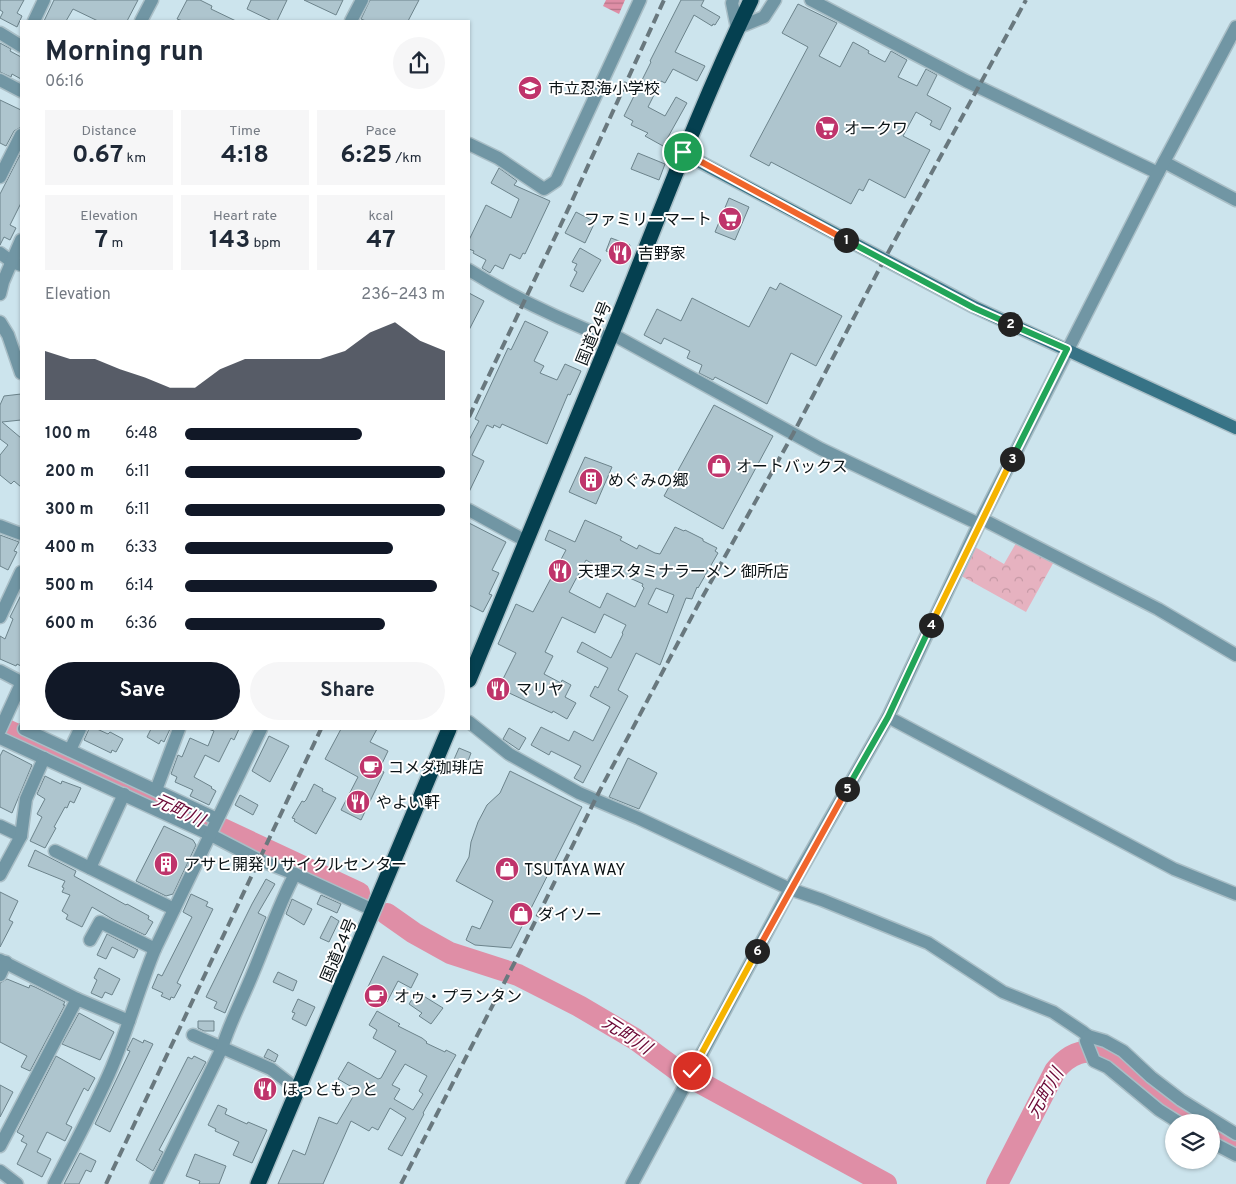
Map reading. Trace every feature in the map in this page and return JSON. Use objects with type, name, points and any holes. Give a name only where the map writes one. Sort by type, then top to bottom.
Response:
[{"type":"highway","name":"国道24号","points":[[470,678],[611,336],[683,152],[751,0]]},
{"type":"highway","name":"国道24号","points":[[258,1184],[449,730]]},
{"type":"street","points":[[34,20],[44,0]]},
{"type":"street","points":[[142,20],[152,0]]},
{"type":"street","points":[[352,20],[362,0]]},
{"type":"street","points":[[470,144],[498,158],[544,188],[556,182],[640,0]]},
{"type":"street","points":[[733,0],[737,28],[764,17],[774,0]]},
{"type":"street","points":[[811,0],[966,81],[1236,200]]},
{"type":"street","points":[[632,1184],[790,889],[888,717],[980,522],[1067,349],[1236,27]]},
{"type":"street","points":[[0,33],[20,45]]},
{"type":"street","points":[[0,80],[20,90]]},
{"type":"street","points":[[2,170],[20,137]]},
{"type":"street","points":[[683,152],[974,308],[1236,428]]},
{"type":"street","points":[[0,294],[3,282],[17,264],[20,246]]},
{"type":"street","points":[[0,253],[17,264]]},
{"type":"street","points":[[470,271],[522,301],[570,324],[611,336],[821,449],[980,522],[1158,609],[1236,655]]},
{"type":"street","points":[[0,322],[8,335],[20,370]]},
{"type":"street","points":[[470,511],[526,541]]},
{"type":"street","points":[[0,526],[20,534]]},
{"type":"street","points":[[0,617],[20,574]]},
{"type":"street","points":[[0,671],[20,682]]},
{"type":"street","points":[[20,685],[2,723],[20,727]]},
{"type":"street","points":[[888,717],[1174,869],[1236,894]]},
{"type":"street","points":[[470,723],[509,754],[578,793],[638,818],[790,889],[928,943],[1003,992],[1053,1012],[1084,1032],[1094,1061],[1107,1067],[1165,1114]]},
{"type":"street","points":[[27,730],[217,819]]},
{"type":"street","points":[[70,750],[80,730]]},
{"type":"street","points":[[156,790],[179,730]]},
{"type":"street","points":[[54,1184],[100,1095],[155,949],[261,730]]},
{"type":"street","points":[[0,738],[209,834],[259,860],[295,874],[373,910]]},
{"type":"street","points":[[0,875],[21,836],[26,798],[44,758]]},
{"type":"street","points":[[90,868],[124,794]]},
{"type":"street","points":[[0,826],[21,836]]},
{"type":"street","points":[[55,851],[174,909]]},
{"type":"street","points":[[156,1184],[222,1048],[282,898],[295,874]]},
{"type":"street","points":[[90,940],[100,922],[155,949]]},
{"type":"street","points":[[0,975],[3,961],[76,1000],[129,1021]]},
{"type":"street","points":[[0,1146],[76,1000]]},
{"type":"street","points":[[193,1035],[271,1069],[298,1090]]},
{"type":"street","points":[[1087,1039],[1105,1041],[1124,1052],[1180,1100],[1236,1134]]},
{"type":"street","points":[[1220,1147],[1236,1156]]},
{"type":"street","points":[[0,1171],[17,1184]]},
{"type":"green space","points":[[1019,538],[1056,558],[1026,612],[956,573],[970,544],[1004,564]]},
{"type":"shaded area","points":[[606,0],[625,0],[619,14],[603,6]]},
{"type":"building","points":[[0,0],[24,0],[17,13],[22,16],[17,27],[0,18],[3,12],[0,10]]},
{"type":"building","points":[[54,0],[138,0],[128,20],[96,20],[73,9],[67,20],[44,20]]},
{"type":"building","points":[[187,0],[200,0],[212,6],[211,9],[234,20],[180,20],[177,19]]},
{"type":"building","points":[[251,0],[287,0],[277,20],[270,20],[247,9]]},
{"type":"building","points":[[304,0],[343,0],[336,15]]},
{"type":"building","points":[[370,0],[419,0],[409,20],[361,19]]},
{"type":"building","points":[[681,0],[704,0],[701,6],[720,17],[715,25],[713,24],[712,26],[694,15],[675,52],[705,66],[697,81],[673,69],[665,83],[661,81],[648,107],[665,116],[676,97],[687,103],[663,146],[645,136],[648,133],[631,125],[633,121],[624,116]]},
{"type":"building","name":"オークワ","points":[[798,4],[837,23],[819,56],[840,67],[853,42],[885,62],[891,51],[907,60],[898,77],[917,86],[926,69],[937,75],[927,95],[951,108],[940,130],[930,125],[932,121],[916,112],[903,136],[930,150],[905,198],[869,179],[863,191],[859,189],[851,204],[771,162],[769,166],[750,156],[808,47],[782,33]]},
{"type":"building","points":[[0,43],[20,56],[20,78],[12,74],[11,77],[0,72]]},
{"type":"building","points":[[0,100],[20,110],[20,128],[14,131],[6,146],[0,143]]},
{"type":"building","points":[[638,153],[665,164],[659,180],[631,169]]},
{"type":"building","points":[[20,155],[20,205],[10,225],[16,228],[10,240],[4,237],[0,245],[0,194]]},
{"type":"building","points":[[499,168],[517,181],[514,185],[550,201],[525,254],[523,253],[520,259],[510,254],[503,269],[495,265],[490,273],[482,268],[486,260],[470,249],[470,238],[486,205],[511,218],[519,199],[491,183]]},
{"type":"building","points":[[729,198],[749,207],[735,240],[715,232]]},
{"type":"building","points":[[576,212],[595,222],[585,243],[565,233]]},
{"type":"building","points":[[611,238],[630,245],[625,259],[606,251]]},
{"type":"building","points":[[580,248],[601,260],[583,292],[570,286],[577,272],[574,270],[577,264],[572,262]]},
{"type":"building","points":[[780,283],[842,316],[816,366],[791,353],[767,404],[715,377],[713,380],[699,373],[702,365],[687,358],[690,351],[664,338],[661,344],[644,335],[657,309],[681,321],[692,298],[749,327],[770,287],[776,290]]},
{"type":"building","points":[[470,294],[484,301],[470,328]]},
{"type":"building","points":[[525,321],[548,332],[534,361],[544,366],[540,373],[557,380],[565,364],[581,371],[570,395],[568,394],[547,444],[502,424],[500,428],[494,425],[493,428],[487,425],[472,455],[484,461],[470,490],[470,438],[479,421],[475,419],[508,348],[511,350]]},
{"type":"building","points":[[20,394],[20,420],[2,422],[20,437],[20,486],[14,481],[11,484],[0,475],[0,455],[8,445],[0,439],[0,405],[4,396]]},
{"type":"building","name":"オートバックス","points":[[714,405],[773,436],[723,529],[664,496]]},
{"type":"building","name":"めぐみの郷","points":[[585,457],[612,467],[596,504],[569,492]]},
{"type":"building","points":[[585,520],[622,537],[620,540],[637,549],[639,545],[660,554],[675,527],[703,539],[703,541],[717,548],[715,551],[718,553],[697,587],[692,599],[686,598],[660,665],[636,653],[618,690],[628,696],[583,783],[574,778],[581,766],[551,751],[549,755],[531,745],[541,727],[569,741],[574,731],[593,741],[610,707],[590,696],[595,686],[598,688],[608,668],[577,652],[582,642],[611,658],[626,625],[604,614],[595,633],[562,617],[545,652],[553,656],[544,674],[561,683],[562,680],[571,685],[565,697],[576,703],[567,719],[553,711],[552,713],[507,692],[509,689],[500,685],[516,653],[498,644],[516,604],[533,612],[566,550],[545,540],[549,530],[575,542]],"holes":[[[586,560],[602,569],[603,566],[643,584],[644,588],[635,607],[607,593],[600,608],[569,592]],[[656,588],[674,595],[667,613],[648,604]]]},
{"type":"building","points":[[470,524],[506,542],[492,570],[499,573],[489,594],[492,595],[483,612],[470,606]]},
{"type":"building","points":[[0,535],[19,542],[14,551],[17,552],[8,570],[0,566]]},
{"type":"building","points":[[20,597],[20,666],[17,664],[16,666],[0,659],[0,636],[5,639],[13,619],[10,617]]},
{"type":"building","points":[[509,728],[526,738],[519,750],[503,739]]},
{"type":"building","points":[[89,730],[99,730],[108,734],[110,732],[123,739],[116,752],[112,750],[111,753],[84,740]]},
{"type":"building","points":[[150,730],[170,730],[164,742],[161,740],[159,744],[147,737]]},
{"type":"building","points":[[211,730],[239,730],[234,740],[231,738],[219,762],[205,755],[194,777],[216,791],[209,805],[190,796],[193,790],[175,782],[177,777],[171,774],[178,755],[182,757],[190,738],[208,746],[214,731]]},
{"type":"building","points":[[340,730],[376,730],[370,742],[388,751],[379,770],[384,772],[361,820],[341,810],[358,777],[325,759]]},
{"type":"building","points":[[269,736],[289,746],[270,782],[252,771]]},
{"type":"building","points":[[459,748],[471,753],[468,761],[470,762],[465,771],[452,764]]},
{"type":"building","points":[[3,750],[32,765],[12,813],[0,807],[0,756]]},
{"type":"building","points":[[628,758],[657,773],[639,809],[609,797]]},
{"type":"building","name":"TSUTAYA WAY","points":[[510,771],[582,807],[511,948],[475,945],[466,940],[472,926],[480,929],[493,901],[456,881],[469,857],[471,842],[478,822],[487,805],[500,793]]},
{"type":"building","points":[[45,776],[61,784],[62,781],[81,788],[74,803],[70,801],[67,808],[65,807],[45,848],[30,841],[42,817],[37,814],[45,799],[37,794]]},
{"type":"building","points":[[314,784],[323,789],[322,791],[336,798],[316,834],[292,818],[302,801],[306,800]]},
{"type":"building","points":[[240,795],[258,805],[253,815],[235,805]]},
{"type":"building","name":"アサヒ開発リサイクルセンター","points":[[164,826],[193,840],[196,845],[173,894],[166,896],[136,881]]},
{"type":"building","points":[[35,850],[76,871],[74,876],[149,916],[148,919],[153,922],[146,934],[114,920],[92,907],[82,927],[66,919],[68,915],[62,911],[70,895],[62,892],[65,881],[28,866]]},
{"type":"building","points":[[266,879],[275,884],[258,913],[266,917],[225,1013],[214,1008],[217,1002],[206,997]]},
{"type":"building","points":[[0,892],[18,901],[9,920],[13,922],[0,947]]},
{"type":"building","points":[[191,894],[208,902],[206,906],[213,909],[177,983],[181,985],[174,998],[171,997],[170,1000],[161,996],[163,993],[152,988],[158,974],[162,976],[192,917],[183,912]]},
{"type":"building","points":[[321,895],[341,904],[337,913],[317,904]]},
{"type":"building","points":[[292,899],[312,909],[304,925],[286,914]]},
{"type":"building","points":[[331,916],[339,921],[329,942],[320,938]]},
{"type":"building","points":[[107,934],[138,950],[134,958],[112,947],[106,959],[97,955]]},
{"type":"building","points":[[383,956],[418,974],[411,988],[398,981],[387,1002],[366,991]]},
{"type":"building","points":[[99,968],[120,979],[112,995],[105,992],[102,998],[91,993],[97,980],[94,978]]},
{"type":"building","points":[[278,972],[297,981],[293,991],[273,982]]},
{"type":"building","points":[[7,979],[29,988],[30,985],[65,1002],[30,1071],[21,1067],[27,1056],[0,1042],[0,983]]},
{"type":"building","points":[[417,992],[443,1008],[431,1024],[419,1016],[422,1013],[409,1004]]},
{"type":"building","points":[[298,999],[315,1007],[306,1026],[292,1019],[295,1013],[292,1012]]},
{"type":"building","points":[[377,1011],[400,1024],[398,1026],[422,1038],[426,1043],[456,1055],[423,1113],[402,1156],[388,1149],[406,1118],[390,1108],[378,1130],[372,1127],[369,1131],[351,1121],[323,1184],[278,1184],[293,1150],[305,1155],[319,1117],[337,1124],[357,1090],[338,1079],[348,1062],[378,1079],[381,1078],[396,1051],[373,1038],[377,1030],[369,1025]],"holes":[[[405,1064],[427,1076],[419,1091],[423,1094],[413,1110],[394,1099],[400,1089],[392,1085]]]},
{"type":"building","points":[[79,1013],[114,1032],[100,1060],[62,1044]]},
{"type":"building","points":[[198,1021],[214,1021],[214,1031],[204,1031],[198,1028]]},
{"type":"building","points":[[133,1038],[143,1043],[144,1040],[153,1044],[110,1132],[95,1124],[130,1051],[127,1050]]},
{"type":"building","points":[[268,1049],[278,1055],[275,1062],[264,1057]]},
{"type":"building","points":[[56,1056],[95,1078],[88,1091],[84,1088],[66,1124],[72,1127],[65,1141],[47,1132],[37,1152],[51,1159],[42,1177],[17,1164],[27,1144],[21,1141],[24,1136],[17,1132]]},
{"type":"building","points":[[194,1056],[206,1062],[159,1150],[163,1152],[153,1171],[136,1160],[188,1057],[192,1059]]},
{"type":"building","points":[[0,1085],[13,1092],[0,1117]]},
{"type":"building","points":[[218,1105],[227,1109],[225,1114],[247,1124],[248,1122],[267,1130],[252,1163],[233,1155],[239,1142],[215,1131],[216,1129],[208,1125]]},
{"type":"building","points":[[80,1153],[96,1161],[91,1172],[86,1170],[79,1184],[64,1184]]},
{"type":"building","points":[[195,1154],[226,1166],[219,1184],[199,1184],[200,1181],[186,1176]]},
{"type":"waterway","name":"元町川","points":[[0,727],[359,893]]},
{"type":"waterway","name":"元町川","points":[[387,914],[414,933],[450,953],[518,975],[579,1006],[635,1039],[677,1070],[886,1184]]},
{"type":"waterway","name":"元町川","points":[[997,1184],[1055,1071],[1069,1058],[1083,1052],[1096,1053],[1110,1058],[1180,1114]]},
{"type":"waterway","name":"元町川","points":[[1220,1137],[1236,1147]]},
{"type":"railway","points":[[470,415],[565,216],[664,0]]},
{"type":"railway","points":[[401,1184],[520,952],[600,790],[698,605],[793,434],[884,260],[1026,0]]},
{"type":"railway","points":[[106,1184],[321,730]]},
{"type":"place","name":"市立忍海小学校","points":[[530,88]]},
{"type":"place","name":"オークワ","points":[[827,128]]},
{"type":"place","name":"ファミリーマート","points":[[730,219]]},
{"type":"place","name":"吉野家","points":[[620,253]]},
{"type":"place","name":"オートバックス","points":[[719,466]]},
{"type":"place","name":"めぐみの郷","points":[[591,480]]},
{"type":"place","name":"天理スタミナラーメン 御所店","points":[[560,571]]},
{"type":"place","name":"マリヤ","points":[[498,689]]},
{"type":"place","name":"コメダ珈琲店","points":[[371,767]]},
{"type":"place","name":"やよい軒","points":[[358,802]]},
{"type":"place","name":"アサヒ開発リサイクルセンター","points":[[166,864]]},
{"type":"place","name":"TSUTAYA WAY","points":[[507,869]]},
{"type":"place","name":"ダイソー","points":[[521,914]]},
{"type":"place","name":"オゥ・プランタン","points":[[376,996]]},
{"type":"place","name":"ほっともっと","points":[[265,1089]]},
{"type":"route","points":[[683,152],[974,308],[1067,349],[982,519],[888,717],[790,889],[692,1071]]}]
